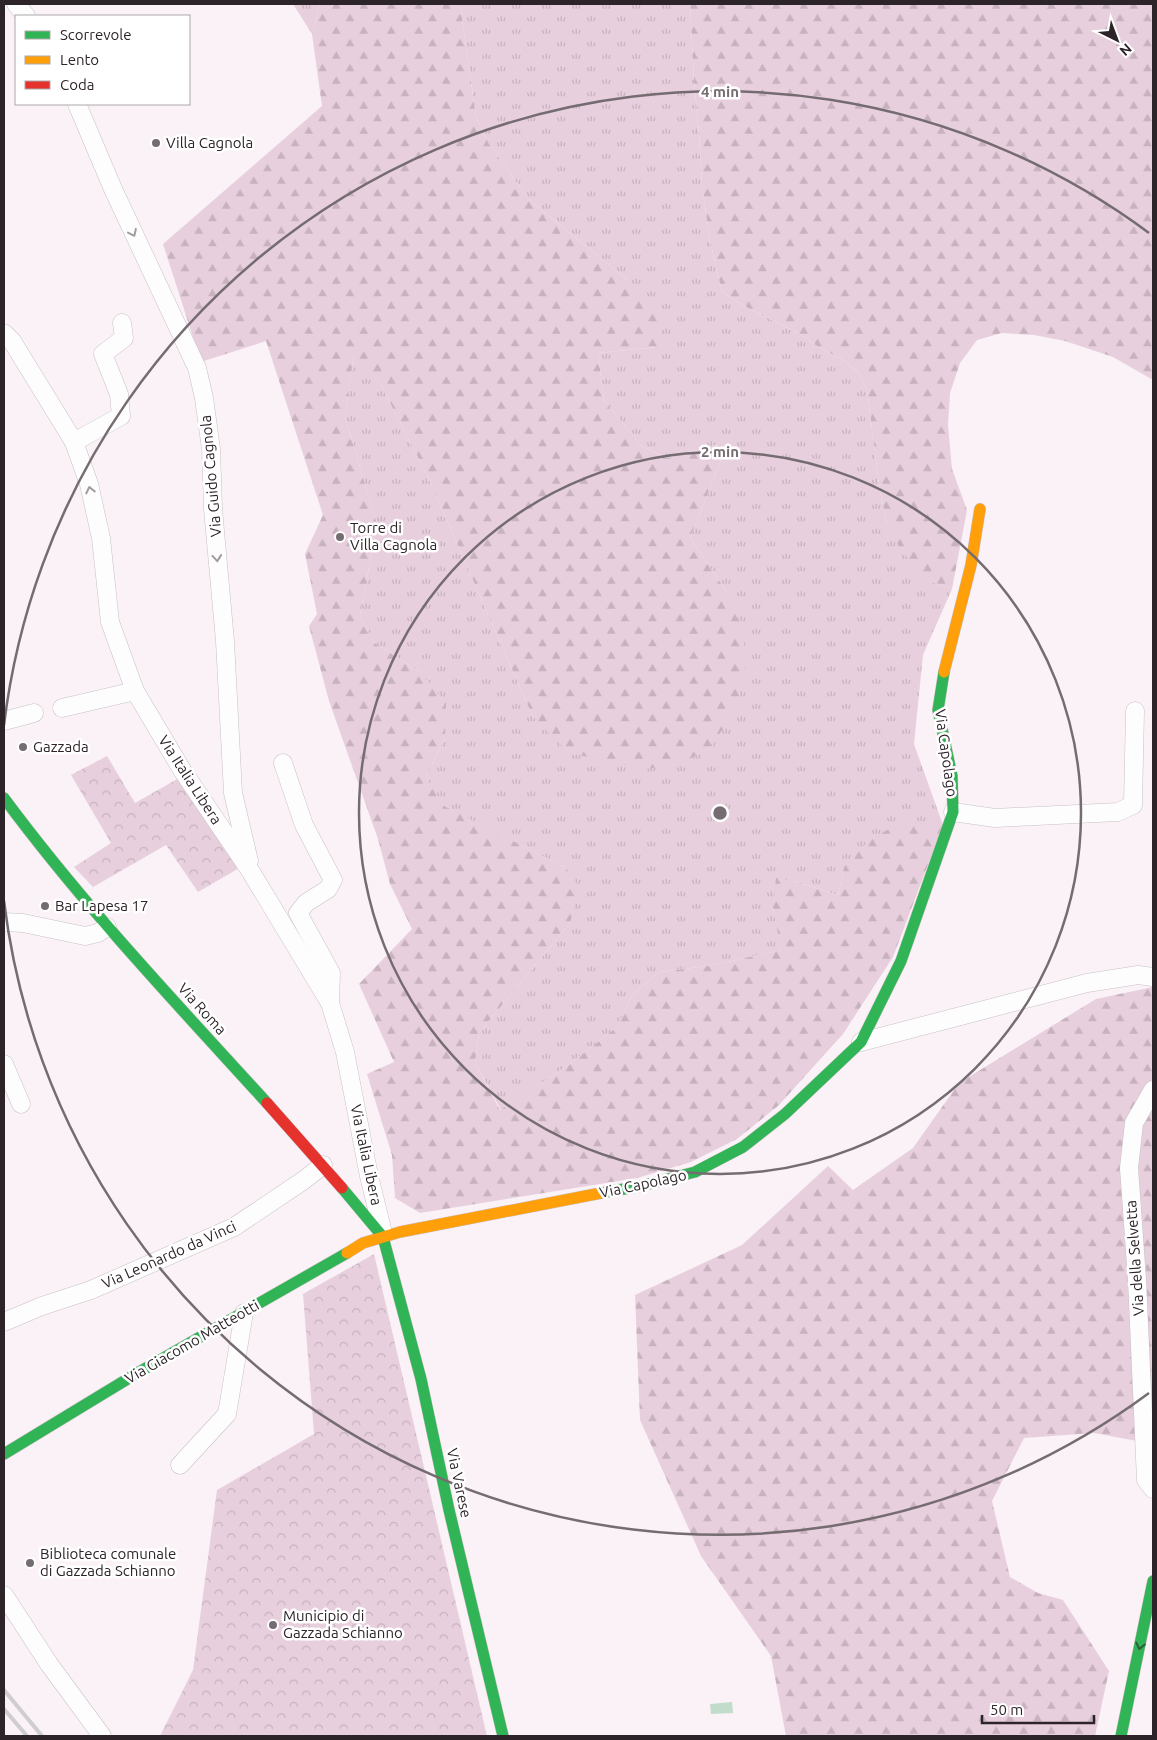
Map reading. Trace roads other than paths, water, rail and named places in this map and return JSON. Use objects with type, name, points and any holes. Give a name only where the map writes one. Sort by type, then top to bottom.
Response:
[{"type":"main road","name":"Via Capolago","points":[[383,1236],[566,1199],[641,1186],[695,1172],[743,1147],[785,1114],[861,1042],[901,961],[953,812],[952,776],[938,710],[941,683],[971,565],[980,509]]},
{"type":"main road","name":"Via Roma","points":[[4,798],[52,862],[107,928],[323,1165],[383,1236]]},
{"type":"main road","name":"Via Giacomo Matteotti","points":[[4,1454],[139,1372],[244,1314],[363,1243],[383,1236]]},
{"type":"main road","name":"Via Varese","points":[[383,1236],[421,1379],[451,1520],[503,1736]]},
{"type":"main road","points":[[1122,1736],[1153,1581]]},
{"type":"street","points":[[16,4],[25,15]]},
{"type":"street","name":"Via Guido Cagnola","points":[[77,105],[113,189],[197,368],[204,398],[211,449],[213,509],[225,641],[233,793],[251,872]]},
{"type":"street","name":"Via Italia Libera","points":[[4,322],[4,333],[12,340],[74,442],[89,484],[101,538],[110,622],[135,691],[182,770],[251,872],[330,1003],[345,1052],[369,1176],[383,1236]]},
{"type":"street","points":[[74,442],[121,416],[119,394],[103,354],[124,338],[122,323]]},
{"type":"street","points":[[62,708],[135,691]]},
{"type":"street","points":[[953,812],[995,818],[1118,812],[1133,805],[1135,711]]},
{"type":"street","points":[[4,721],[34,713]]},
{"type":"street","points":[[283,763],[304,825],[334,880],[328,889],[306,903],[298,913],[330,973],[330,1003]]},
{"type":"street","points":[[4,922],[23,923],[85,936],[98,933],[107,928]]},
{"type":"street","name":"Via Capolago","points":[[861,1042],[1087,984],[1138,975],[1153,977]]},
{"type":"street","points":[[4,1064],[21,1104]]},
{"type":"street","name":"Via della Selvetta","points":[[1153,1090],[1134,1123],[1129,1168],[1137,1279],[1146,1480],[1153,1489]]},
{"type":"street","name":"Via Leonardo da Vinci","points":[[4,1322],[42,1306],[91,1290],[234,1227],[323,1165]]},
{"type":"street","points":[[180,1465],[227,1414],[244,1314]]},
{"type":"street","points":[[4,1595],[49,1664],[102,1736]]},
{"type":"railway","points":[[4,1690],[42,1736]]},
{"type":"railway","points":[[4,1709],[27,1736]]},
{"type":"place","name":"Villa Cagnola","points":[[156,143]]},
{"type":"place","name":"Torre di Villa Cagnola","points":[[340,537]]},
{"type":"place","name":"Gazzada","points":[[23,747]]},
{"type":"place","name":"Bar Lapesa 17","points":[[45,906]]},
{"type":"place","name":"Biblioteca comunale di Gazzada Schianno","points":[[30,1563]]},
{"type":"place","name":"Municipio di Gazzada Schianno","points":[[273,1625]]}]
